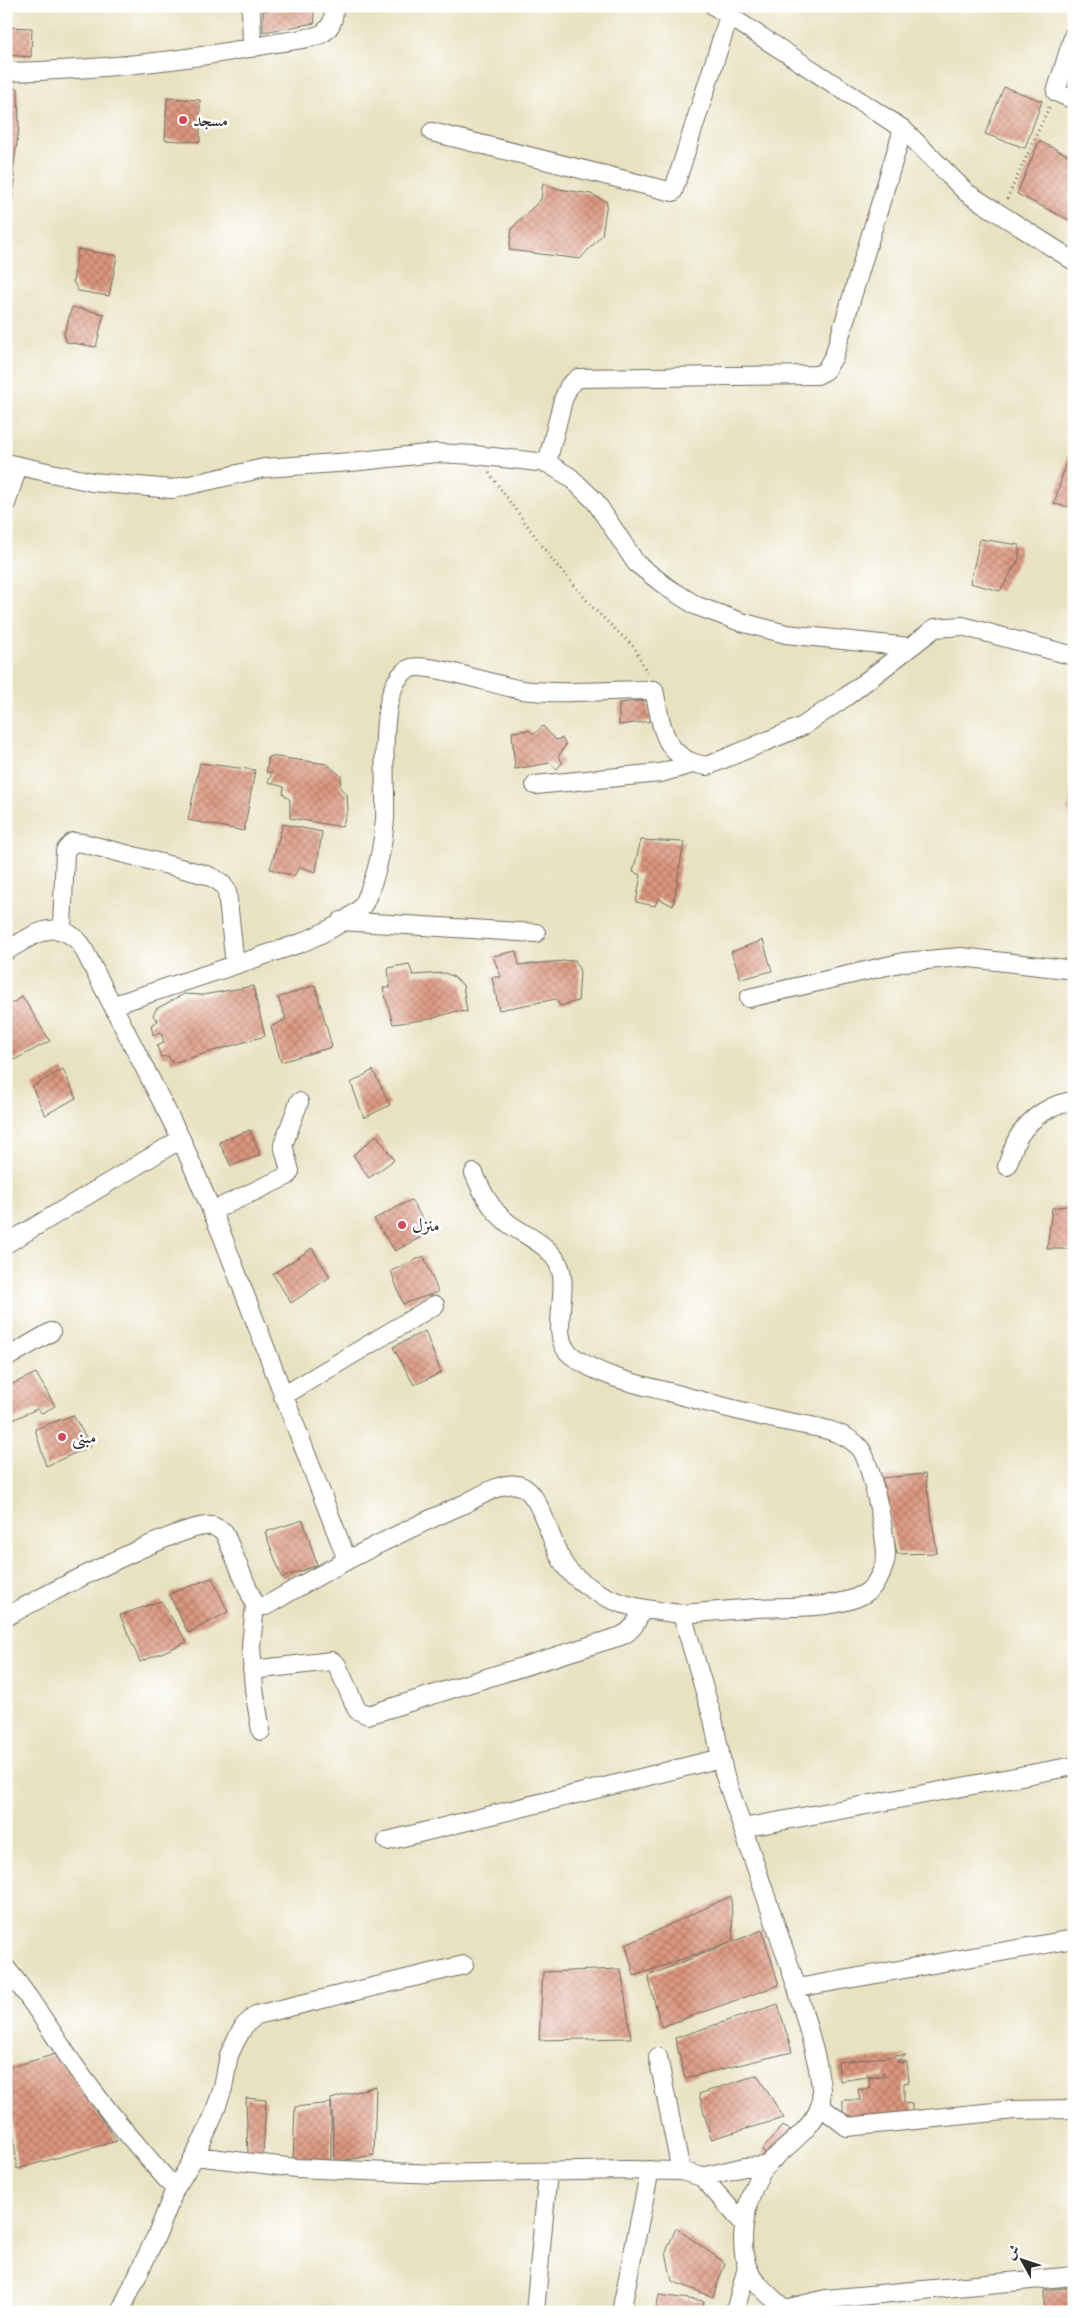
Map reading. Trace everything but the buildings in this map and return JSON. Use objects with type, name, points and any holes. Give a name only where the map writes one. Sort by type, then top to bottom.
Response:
[{"type":"street","points":[[251,6],[252,48]]},
{"type":"street","points":[[6,72],[140,64],[252,48],[322,34],[329,28],[334,19],[334,6]]},
{"type":"street","points":[[432,132],[673,192],[722,11],[903,128],[966,193],[1074,261]]},
{"type":"street","points":[[1074,34],[1056,92],[1074,100]]},
{"type":"street","points":[[546,463],[563,400],[569,386],[578,378],[817,375],[825,371],[834,356],[903,128]]},
{"type":"street","points":[[6,504],[12,464],[92,482],[172,489],[264,468],[351,462],[436,453],[475,455],[546,463],[570,477],[595,501],[636,563],[668,588],[697,606],[741,622],[786,634],[909,647]]},
{"type":"street","points":[[534,785],[660,773],[692,764],[707,766],[803,726],[848,696],[934,628],[962,626],[1074,656]]},
{"type":"street","points":[[114,1005],[301,943],[323,933],[360,908],[376,874],[385,819],[385,715],[396,681],[409,668],[418,666],[434,669],[522,690],[581,692],[654,690],[661,724],[669,743],[679,756],[692,764]]},
{"type":"street","points":[[62,929],[65,851],[73,842],[83,843],[207,875],[225,886],[235,965]]},
{"type":"street","points":[[341,921],[536,933]]},
{"type":"street","points":[[6,951],[49,930],[62,929],[73,935],[81,944],[114,1005],[181,1139],[212,1211],[347,1560]]},
{"type":"street","points":[[749,998],[830,978],[914,961],[961,958],[1074,970]]},
{"type":"street","points":[[1007,1166],[1020,1134],[1034,1118],[1060,1102],[1074,1101]]},
{"type":"street","points":[[212,1211],[288,1176],[290,1171],[283,1146],[299,1102]]},
{"type":"street","points":[[6,1244],[181,1139]]},
{"type":"street","points":[[255,1605],[266,1606],[347,1560],[502,1486],[518,1485],[531,1493],[538,1504],[557,1554],[570,1572],[615,1602],[642,1610],[682,1614],[845,1601],[865,1593],[882,1572],[886,1555],[870,1469],[861,1449],[845,1435],[639,1384],[597,1370],[569,1354],[562,1340],[560,1319],[563,1279],[558,1263],[542,1244],[508,1222],[493,1209],[474,1173]]},
{"type":"street","points":[[283,1396],[435,1305]]},
{"type":"street","points":[[6,1358],[52,1332]]},
{"type":"street","points":[[6,1617],[37,1599],[154,1542],[189,1528],[210,1526],[224,1532],[255,1605],[251,1646],[252,1670],[261,1731]]},
{"type":"street","points":[[252,1670],[332,1661],[337,1665],[357,1710],[368,1715],[621,1636],[628,1633],[637,1622],[642,1610]]},
{"type":"street","points":[[682,1614],[713,1718],[724,1773],[797,1988],[820,2082],[820,2106],[805,2130],[766,2166],[752,2193],[744,2224],[743,2246],[748,2267],[764,2290],[786,2310],[826,2299],[1074,2276]]},
{"type":"street","points":[[387,1841],[721,1758]]},
{"type":"street","points":[[743,1828],[1074,1766]]},
{"type":"street","points":[[797,1988],[1074,1939]]},
{"type":"street","points":[[120,2312],[159,2230],[175,2189],[195,2156],[223,2088],[232,2047],[244,2026],[256,2015],[464,1965]]},
{"type":"street","points":[[6,1968],[49,2025],[98,2098],[130,2139],[175,2189]]},
{"type":"street","points":[[658,2057],[681,2171]]},
{"type":"street","points":[[820,2106],[848,2127],[1014,2110],[1074,2109]]},
{"type":"street","points":[[195,2156],[248,2164],[436,2174],[650,2170],[681,2171],[702,2177],[744,2167],[766,2166]]},
{"type":"street","points":[[621,2312],[650,2170]]},
{"type":"street","points":[[535,2312],[548,2172]]},
{"type":"street","points":[[702,2177],[744,2224]]},
{"type":"street","points":[[735,2312],[748,2267]]},
{"type":"path","points":[[1000,214],[1056,92]]},
{"type":"path","points":[[475,455],[554,562],[596,610],[635,648],[654,690]]},
{"type":"place","name":"مسجد","points":[[183,120]]},
{"type":"place","name":"منزل","points":[[402,1225]]},
{"type":"place","name":"مبنى","points":[[62,1437]]}]
